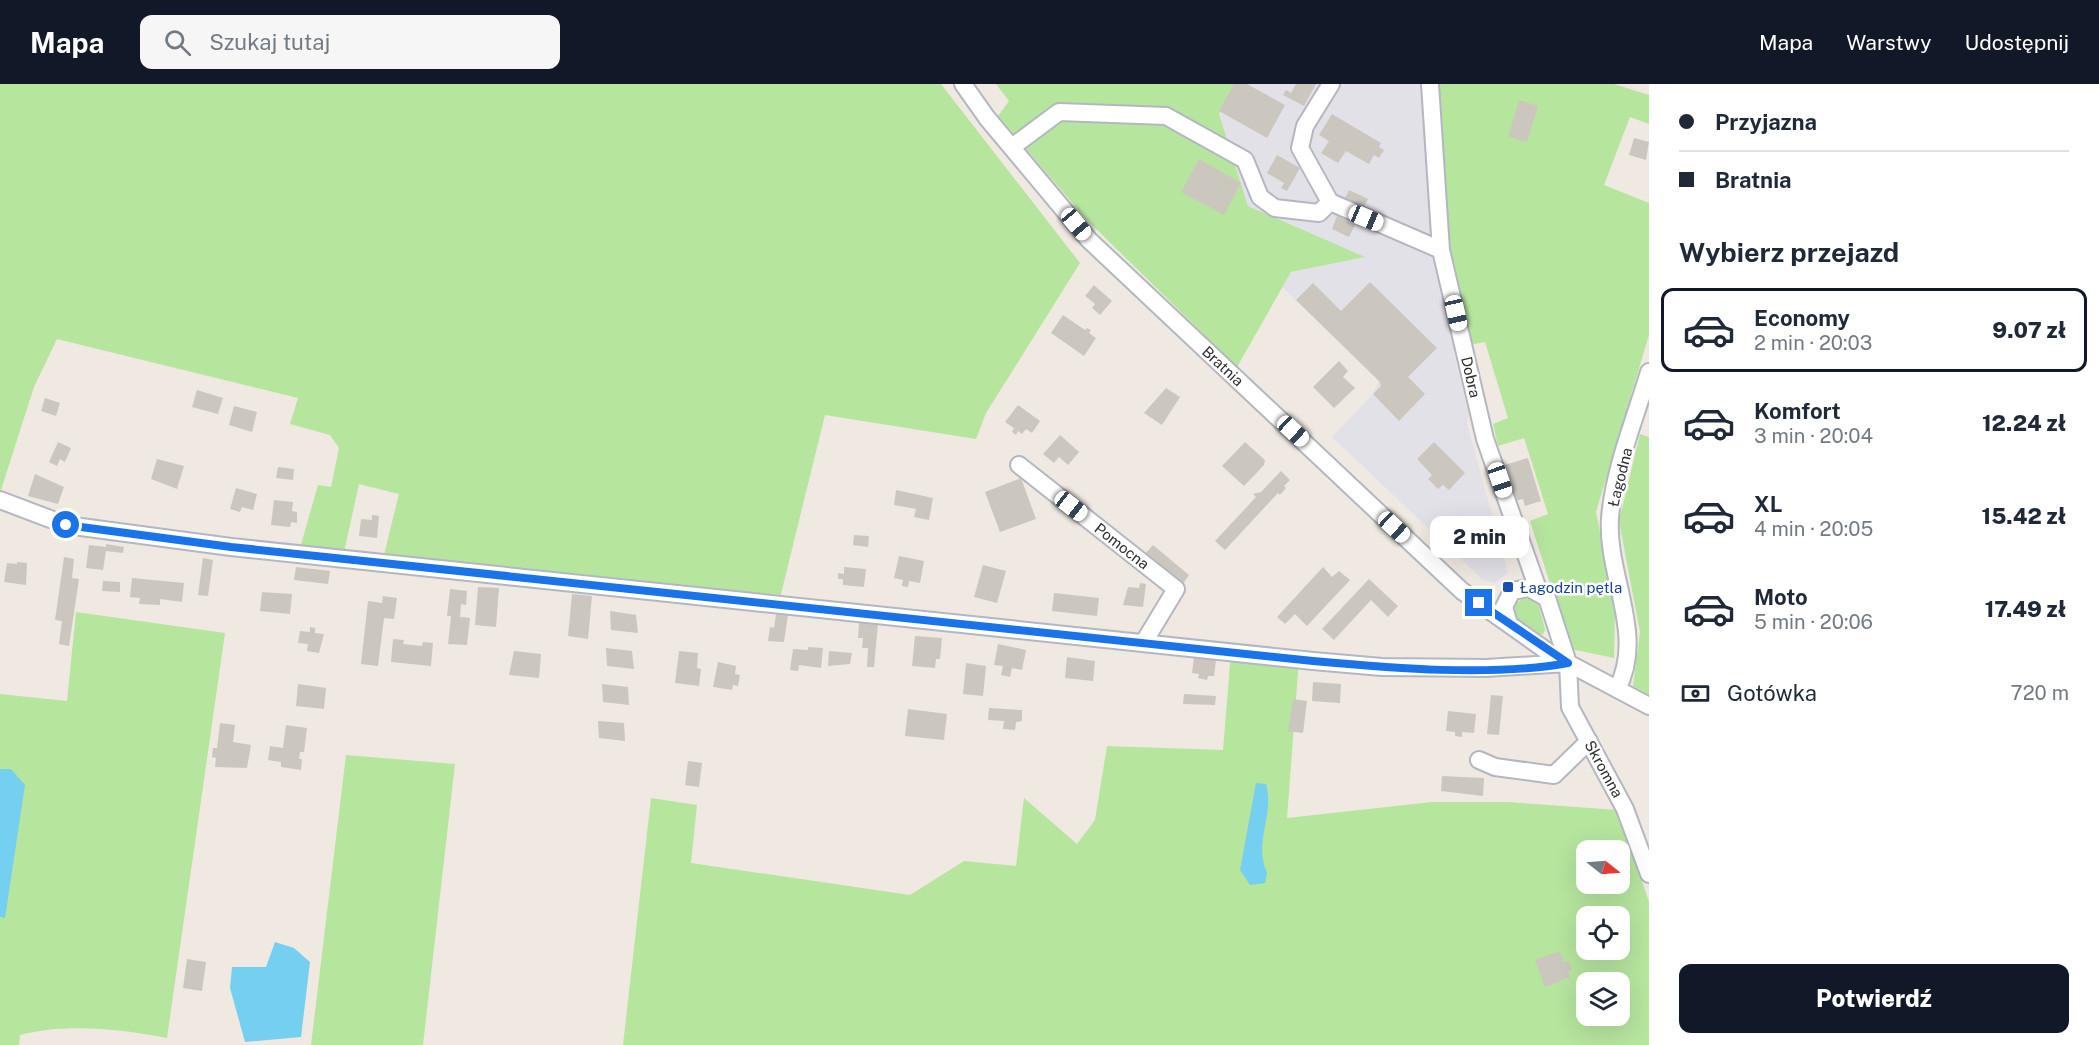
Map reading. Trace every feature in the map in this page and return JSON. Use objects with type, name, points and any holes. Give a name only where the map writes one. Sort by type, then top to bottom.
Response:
[{"type":"street","name":"Bratnia","points":[[963,84],[1089,240],[1462,591],[1568,663],[1649,706]]},
{"type":"street","points":[[1331,84],[1305,126],[1300,148],[1330,202],[1441,250]]},
{"type":"street","name":"Dobra","points":[[1430,84],[1441,250],[1485,439],[1539,592],[1547,598],[1568,663]]},
{"type":"street","points":[[1012,147],[1059,112],[1166,116],[1245,160],[1260,197],[1275,208],[1319,213],[1330,202]]},
{"type":"street","name":"Łagodna","points":[[1617,689],[1626,672],[1627,638],[1610,520],[1613,491],[1649,372]]},
{"type":"street","name":"Pomocna","points":[[1019,465],[1176,589],[1144,642]]},
{"type":"street","points":[[0,500],[66,525],[231,547],[1382,667],[1486,669],[1568,663]]},
{"type":"street","points":[[1509,624],[1504,607],[1512,591],[1528,588],[1539,592]]},
{"type":"street","name":"Skromna","points":[[1568,663],[1570,707],[1625,809],[1649,874]]},
{"type":"street","points":[[1479,760],[1495,767],[1554,775],[1589,741]]},
{"type":"shaded area","points":[[1235,84],[1431,84],[1448,209],[1445,237],[1469,345],[1453,350],[1469,416],[1467,423],[1508,573],[1495,583],[1483,580],[1332,437],[1373,394],[1379,381],[1282,287],[1291,272],[1364,257],[1248,206],[1219,114]]},
{"type":"green space","points":[[0,84],[941,84],[1080,263],[986,413],[976,439],[825,415],[778,606],[382,563],[399,494],[359,484],[342,561],[298,555],[318,485],[331,487],[339,448],[330,435],[290,424],[298,398],[57,339],[34,387],[0,493]]},
{"type":"green space","points":[[996,84],[1235,84],[1219,114],[1248,206],[1365,257],[1291,272],[1237,367],[1085,218],[998,116],[1009,101]]},
{"type":"green space","points":[[1431,84],[1614,84],[1649,95],[1649,124],[1630,117],[1604,185],[1649,203],[1649,335],[1596,512],[1615,612],[1614,658],[1571,649],[1530,521],[1548,514],[1524,438],[1498,446],[1493,424],[1508,418],[1485,342],[1469,345],[1445,237],[1448,209]]},
{"type":"green space","points":[[1640,434],[1649,437],[1649,695],[1633,686],[1640,632],[1619,521]]},
{"type":"green space","points":[[1522,599],[1530,599],[1538,603],[1544,633],[1539,635],[1517,618],[1516,603]]},
{"type":"green space","points":[[76,612],[225,633],[167,1038],[131,1032],[75,1028],[20,1035],[19,1045],[0,1045],[0,694],[67,701]]},
{"type":"green space","points":[[1231,652],[1299,659],[1287,818],[1432,802],[1508,802],[1618,810],[1628,840],[1576,840],[1576,894],[1630,894],[1630,846],[1649,902],[1649,1045],[623,1045],[651,798],[697,805],[691,863],[910,895],[964,861],[1016,866],[1024,798],[1077,844],[1095,820],[1107,746],[1223,750]]},
{"type":"green space","points":[[346,755],[455,764],[423,1045],[311,1045]]},
{"type":"water","points":[[0,769],[11,769],[25,785],[5,918],[0,917]]},
{"type":"water","points":[[1256,783],[1266,784],[1268,795],[1262,850],[1267,873],[1265,883],[1250,885],[1240,870]]},
{"type":"water","points":[[275,942],[294,948],[310,962],[301,1037],[245,1042],[230,988],[232,967],[266,967]]},
{"type":"building","points":[[1234,84],[1247,84],[1285,105],[1267,138],[1219,111]]},
{"type":"building","points":[[1296,84],[1316,84],[1304,106],[1283,95],[1286,90],[1291,93]]},
{"type":"building","points":[[1519,100],[1538,106],[1527,142],[1508,137]]},
{"type":"building","points":[[1332,114],[1381,143],[1379,147],[1384,150],[1379,158],[1374,155],[1369,164],[1346,151],[1338,163],[1321,153],[1329,141],[1319,135]]},
{"type":"building","points":[[1634,138],[1649,142],[1646,160],[1629,155]]},
{"type":"building","points":[[1277,155],[1300,168],[1287,191],[1281,188],[1284,183],[1267,173]]},
{"type":"building","points":[[1199,159],[1241,183],[1224,215],[1181,192]]},
{"type":"building","points":[[1349,190],[1368,199],[1363,209],[1344,200]]},
{"type":"building","points":[[1337,216],[1355,225],[1349,237],[1332,229]]},
{"type":"building","points":[[1370,282],[1437,348],[1408,377],[1425,394],[1399,421],[1373,394],[1381,386],[1379,381],[1296,300],[1313,283],[1341,311]]},
{"type":"building","points":[[1094,285],[1112,301],[1100,315],[1092,308],[1095,304],[1085,296]]},
{"type":"building","points":[[1063,315],[1085,330],[1087,328],[1091,330],[1089,333],[1096,338],[1084,356],[1051,333]]},
{"type":"building","points":[[1339,361],[1348,371],[1343,377],[1355,388],[1334,408],[1313,387]]},
{"type":"building","points":[[1166,388],[1180,397],[1162,425],[1144,413]]},
{"type":"building","points":[[197,390],[223,398],[218,414],[192,407]]},
{"type":"building","points":[[45,398],[60,403],[56,416],[41,411]]},
{"type":"building","points":[[1018,405],[1040,421],[1032,433],[1026,429],[1022,434],[1018,431],[1016,435],[1012,432],[1014,428],[1005,422]]},
{"type":"building","points":[[234,406],[257,412],[252,432],[229,425]]},
{"type":"building","points":[[1060,435],[1079,452],[1068,465],[1059,457],[1054,463],[1043,454]]},
{"type":"building","points":[[58,442],[71,448],[65,462],[60,459],[57,466],[49,462]]},
{"type":"building","points":[[1245,442],[1265,460],[1264,465],[1244,486],[1222,466]]},
{"type":"building","points":[[1434,442],[1465,473],[1449,490],[1443,485],[1438,489],[1428,479],[1432,475],[1417,459]]},
{"type":"building","points":[[1528,458],[1541,501],[1525,506],[1523,499],[1516,501],[1505,465]]},
{"type":"building","points":[[157,459],[184,466],[177,489],[151,479]]},
{"type":"building","points":[[278,467],[294,469],[293,480],[276,478]]},
{"type":"building","points":[[1281,471],[1290,480],[1284,486],[1286,488],[1280,495],[1278,493],[1225,550],[1215,541],[1256,497],[1253,494],[1261,492]]},
{"type":"building","points":[[35,474],[64,487],[58,504],[28,496]]},
{"type":"building","points":[[1021,478],[1036,519],[1000,532],[985,492]]},
{"type":"building","points":[[236,488],[257,494],[253,510],[242,507],[240,512],[230,509]]},
{"type":"building","points":[[896,490],[933,498],[929,520],[914,517],[916,509],[894,505]]},
{"type":"building","points":[[274,500],[293,502],[292,511],[297,512],[297,523],[291,522],[290,527],[271,525]]},
{"type":"building","points":[[372,515],[379,516],[377,538],[359,536],[361,519],[372,520]]},
{"type":"building","points":[[854,535],[869,536],[868,547],[853,545]]},
{"type":"building","points":[[106,544],[124,547],[123,553],[106,551],[103,570],[86,568],[89,545],[106,547]]},
{"type":"building","points":[[1153,545],[1189,575],[1183,584],[1145,554]]},
{"type":"building","points":[[899,556],[924,561],[920,583],[909,581],[908,587],[902,586],[903,580],[894,578]]},
{"type":"building","points":[[64,557],[74,559],[72,578],[79,579],[69,646],[59,644],[62,621],[55,620]]},
{"type":"building","points":[[203,558],[213,560],[208,596],[198,595]]},
{"type":"building","points":[[17,562],[27,563],[26,585],[4,582],[7,563],[17,564]]},
{"type":"building","points":[[983,565],[1006,571],[997,603],[974,597]]},
{"type":"building","points":[[296,567],[330,571],[328,584],[294,580]]},
{"type":"building","points":[[844,567],[866,569],[864,587],[843,585],[843,579],[838,579],[838,573],[844,574]]},
{"type":"building","points":[[1323,567],[1332,577],[1339,571],[1350,580],[1307,626],[1295,614],[1285,624],[1277,617]]},
{"type":"building","points":[[132,578],[184,583],[182,602],[160,599],[160,605],[139,604],[140,598],[130,597]]},
{"type":"building","points":[[1369,579],[1398,606],[1388,617],[1371,600],[1334,640],[1322,629]]},
{"type":"building","points":[[103,581],[120,582],[120,592],[102,591]]},
{"type":"building","points":[[1140,583],[1146,584],[1143,607],[1123,605],[1128,587],[1139,588]]},
{"type":"building","points":[[478,587],[499,588],[496,627],[475,625]]},
{"type":"building","points":[[450,589],[467,591],[466,605],[461,604],[460,617],[470,618],[467,645],[448,644],[451,616],[447,616]]},
{"type":"building","points":[[262,592],[292,594],[290,614],[260,611]]},
{"type":"building","points":[[1054,593],[1099,598],[1097,616],[1052,611]]},
{"type":"building","points":[[572,594],[592,596],[588,639],[568,636]]},
{"type":"building","points":[[383,596],[397,598],[394,619],[384,618],[378,666],[361,664],[368,601],[382,603]]},
{"type":"building","points":[[610,611],[636,615],[638,633],[611,630]]},
{"type":"building","points":[[776,614],[788,615],[784,642],[768,641],[770,627],[774,628]]},
{"type":"building","points":[[859,622],[878,624],[874,667],[867,667],[868,648],[862,648],[863,638],[858,638]]},
{"type":"building","points":[[310,627],[315,628],[315,633],[324,634],[319,653],[307,651],[308,644],[298,643],[300,631],[310,632]]},
{"type":"building","points":[[915,636],[942,638],[940,659],[936,659],[935,668],[912,666]]},
{"type":"building","points":[[393,639],[404,640],[403,644],[422,646],[423,642],[433,643],[431,666],[391,662]]},
{"type":"building","points":[[998,644],[1026,650],[1022,670],[1012,668],[1010,677],[1001,675],[1003,666],[994,665]]},
{"type":"building","points":[[808,647],[823,648],[821,668],[799,665],[798,671],[790,670],[793,649],[808,650]]},
{"type":"building","points":[[606,648],[632,651],[634,669],[607,666]]},
{"type":"building","points":[[514,651],[541,654],[539,678],[509,675]]},
{"type":"building","points":[[679,651],[698,653],[697,668],[701,669],[699,686],[675,683]]},
{"type":"building","points":[[829,651],[852,653],[850,664],[828,666]]},
{"type":"building","points":[[1067,657],[1095,661],[1093,681],[1065,678]]},
{"type":"building","points":[[1194,657],[1216,660],[1214,676],[1208,676],[1207,680],[1198,678],[1199,674],[1192,673]]},
{"type":"building","points":[[718,662],[736,666],[735,674],[740,675],[738,686],[733,685],[732,690],[713,687]]},
{"type":"building","points":[[966,663],[986,666],[983,696],[963,694]]},
{"type":"building","points":[[1313,682],[1341,684],[1340,703],[1312,701]]},
{"type":"building","points":[[298,684],[326,688],[324,709],[296,706]]},
{"type":"building","points":[[602,684],[628,687],[629,705],[603,702]]},
{"type":"building","points":[[1184,694],[1216,696],[1215,705],[1183,704]]},
{"type":"building","points":[[1491,695],[1503,696],[1499,735],[1487,734]]},
{"type":"building","points":[[1293,699],[1307,701],[1303,733],[1288,731]]},
{"type":"building","points":[[989,708],[1022,710],[1022,721],[1016,722],[1015,730],[1003,729],[1004,721],[988,720]]},
{"type":"building","points":[[908,709],[947,714],[944,740],[905,736]]},
{"type":"building","points":[[1448,711],[1476,714],[1474,733],[1462,732],[1462,737],[1455,736],[1455,732],[1446,731]]},
{"type":"building","points":[[598,721],[624,723],[625,741],[599,738]]},
{"type":"building","points":[[220,723],[235,725],[233,742],[251,745],[247,768],[215,767],[216,758],[212,757],[213,748],[217,748]]},
{"type":"building","points":[[286,725],[307,728],[304,752],[300,752],[299,759],[302,759],[301,770],[281,767],[281,762],[268,760],[270,746],[283,748]]},
{"type":"building","points":[[688,761],[702,763],[699,787],[685,785]]},
{"type":"building","points":[[1442,776],[1484,778],[1483,796],[1441,791]]},
{"type":"building","points":[[1560,951],[1564,963],[1569,961],[1572,970],[1568,971],[1570,977],[1545,987],[1535,960]]},
{"type":"building","points":[[187,959],[206,962],[202,991],[183,988]]},
{"type":"place","name":"Łagodzin pętla","points":[[1508,587]]},
{"type":"route","points":[[66,525],[231,547],[1313,661],[1382,667],[1486,669],[1568,663],[1551,654],[1479,603]]}]
